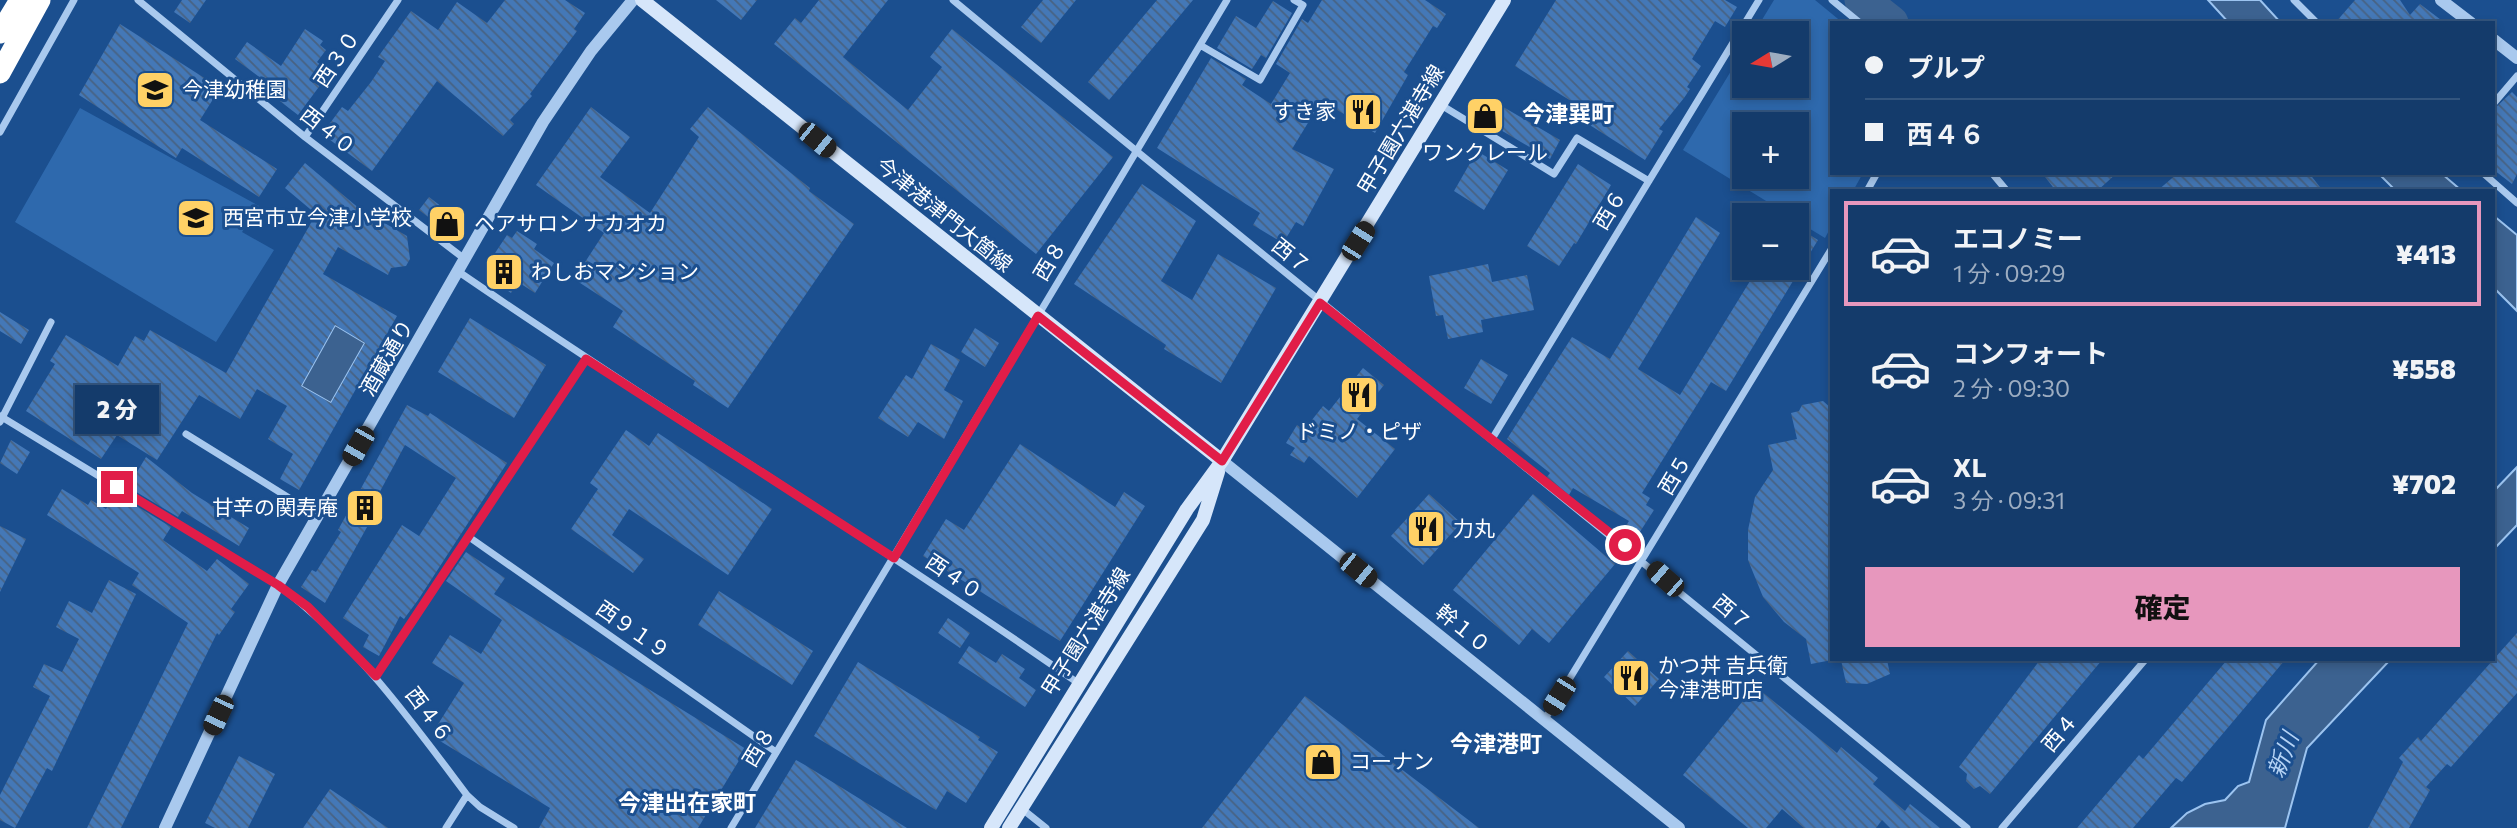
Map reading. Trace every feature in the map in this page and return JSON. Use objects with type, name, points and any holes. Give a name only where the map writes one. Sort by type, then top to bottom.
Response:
[{"type":"highway","points":[[0,33],[20,0]]},
{"type":"highway","points":[[0,73],[40,0]]},
{"type":"main road","name":"今津港津門大箇線","points":[[642,0],[1222,461]]},
{"type":"main road","name":"甲子園六湛寺線","points":[[991,828],[1187,509],[1222,461],[1320,303],[1504,0]]},
{"type":"main road","name":"甲子園六湛寺線","points":[[1009,828],[1203,520],[1222,461]]},
{"type":"street","points":[[0,132],[74,0]]},
{"type":"street","name":"西４０","points":[[138,0],[305,137],[466,260]]},
{"type":"street","name":"西３０","points":[[305,137],[398,0]]},
{"type":"street","name":"酒蔵通り","points":[[165,828],[278,585],[543,122],[591,51],[633,0]]},
{"type":"street","name":"西７","points":[[953,0],[1320,303],[1644,561],[1967,828]]},
{"type":"street","name":"西８","points":[[731,828],[1227,0]]},
{"type":"street","points":[[1200,46],[1260,80],[1303,5],[1294,0]]},
{"type":"street","name":"西６","points":[[1492,439],[1759,0]]},
{"type":"street","points":[[1832,0],[1858,21]]},
{"type":"street","points":[[2294,0],[2315,21]]},
{"type":"street","points":[[2441,0],[2468,21]]},
{"type":"street","points":[[2495,41],[2517,58]]},
{"type":"street","points":[[2495,102],[2517,76]]},
{"type":"street","points":[[1441,105],[1554,174],[1577,138],[1649,181]]},
{"type":"street","points":[[1994,175],[2005,189]]},
{"type":"street","points":[[2486,175],[2516,199]]},
{"type":"street","name":"西５","points":[[1545,719],[1644,561],[1830,251]]},
{"type":"street","name":"西４０","points":[[459,272],[586,359],[894,558],[1078,683]]},
{"type":"street","points":[[1,419],[51,323]]},
{"type":"street","points":[[376,676],[586,359]]},
{"type":"street","name":"西４６","points":[[1,419],[278,585],[308,607],[376,676],[467,795],[514,828]]},
{"type":"street","points":[[186,434],[318,516]]},
{"type":"street","name":"幹１０","points":[[1222,461],[1679,828]]},
{"type":"street","name":"西９１９","points":[[469,537],[776,752]]},
{"type":"street","name":"西４","points":[[2002,828],[2144,661]]},
{"type":"street","points":[[446,828],[467,795]]},
{"type":"street","points":[[1009,799],[1046,828]]},
{"type":"shaded area","points":[[1774,0],[1815,0],[1841,21],[1830,21],[1830,175],[1862,175],[1854,189],[1830,189],[1830,229],[1825,238],[1809,228],[1809,203],[1769,203],[1747,189],[1809,189],[1809,112],[1732,112],[1732,180],[1683,150],[1732,69],[1732,98],[1810,98],[1810,21],[1761,21]]},
{"type":"shaded area","points":[[80,108],[259,206],[242,232],[274,250],[216,342],[15,222]]},
{"type":"water","points":[[2208,0],[2260,0],[2279,21],[2227,21]]},
{"type":"water","points":[[2380,175],[2443,175],[2460,189],[2394,189]]},
{"type":"water","points":[[2495,217],[2517,235],[2517,311],[2495,289]]},
{"type":"water","points":[[335,325],[365,343],[331,403],[301,386]]},
{"type":"water","points":[[2517,467],[2517,525],[2495,548],[2495,490]]},
{"type":"water","name":"新川","points":[[2318,661],[2389,661],[2307,748],[2285,828],[2171,828],[2187,813],[2205,804],[2225,800],[2238,786],[2249,782],[2266,720]]},
{"type":"building","points":[[182,0],[206,0],[190,23],[174,12]]},
{"type":"building","points":[[505,0],[565,0],[585,13],[574,29],[577,31],[530,94],[532,96],[510,120],[514,124],[503,136],[437,81],[372,171],[322,134],[342,107],[348,111],[371,82],[385,61],[378,57],[411,11],[438,30],[457,2],[487,23]]},
{"type":"building","points":[[716,0],[757,0],[741,20]]},
{"type":"building","points":[[819,0],[888,0],[843,57],[908,110],[942,67],[930,57],[952,29],[1113,157],[1036,254],[774,44],[795,18],[801,23]]},
{"type":"building","points":[[1043,0],[1076,0],[1041,43],[1021,27]]},
{"type":"building","points":[[1157,0],[1193,0],[1109,100],[1088,82]]},
{"type":"building","points":[[1322,0],[1425,0],[1446,14],[1437,28],[1433,26],[1404,72],[1408,75],[1375,133],[1334,108],[1326,121],[1314,113],[1292,149],[1334,169],[1303,226],[1296,222],[1283,243],[1253,225],[1260,213],[1157,148],[1211,58],[1246,79],[1242,85],[1271,104],[1290,73],[1276,64],[1302,19],[1308,23]]},
{"type":"building","points":[[1556,0],[1725,0],[1737,7],[1725,27],[1715,21],[1692,59],[1701,66],[1687,87],[1690,89],[1684,98],[1659,129],[1663,131],[1645,160],[1566,110],[1571,101],[1515,66]]},
{"type":"building","points":[[2355,0],[2400,0],[2410,15],[2420,4],[2442,21],[2337,21]]},
{"type":"building","points":[[1273,1],[1292,13],[1266,58],[1261,55],[1252,69],[1217,48],[1236,16],[1256,28]]},
{"type":"building","points":[[120,24],[220,88],[200,120],[277,169],[259,197],[182,148],[176,158],[79,95]]},
{"type":"building","points":[[305,29],[323,41],[320,45],[326,50],[317,62],[330,72],[298,115],[259,85],[262,79],[235,59],[247,42],[281,66]]},
{"type":"building","points":[[2512,92],[2517,97],[2517,174],[2512,184],[2495,171],[2495,108]]},
{"type":"building","points":[[1493,101],[1560,140],[1550,159],[1482,119]]},
{"type":"building","points":[[591,107],[630,137],[600,177],[650,213],[699,137],[690,129],[708,107],[810,188],[809,191],[854,224],[728,408],[693,385],[695,381],[613,327],[623,311],[574,279],[604,233],[536,185]]},
{"type":"building","points":[[1477,151],[1508,170],[1484,210],[1454,191]]},
{"type":"building","points":[[305,163],[379,225],[381,221],[407,236],[410,259],[406,266],[391,268],[388,275],[338,247],[323,274],[397,316],[299,490],[280,479],[293,454],[268,439],[287,406],[257,389],[240,419],[199,395],[157,460],[117,435],[101,459],[26,411],[55,364],[50,361],[66,335],[118,366],[135,336],[144,341],[150,330],[226,373],[316,214],[285,188]],"holes":[[[335,325],[365,343],[331,403],[301,386]]]},
{"type":"building","points":[[1578,164],[1611,185],[1576,244],[1574,243],[1559,266],[1527,246]]},
{"type":"building","points":[[2044,175],[2115,175],[2099,189],[2054,189]]},
{"type":"building","points":[[2176,175],[2311,175],[2321,189],[2159,189]]},
{"type":"building","points":[[1142,184],[1196,221],[1161,281],[1192,300],[1218,254],[1276,288],[1221,383],[1164,349],[1166,345],[1074,284]]},
{"type":"building","points":[[429,197],[459,220],[449,233],[419,210]]},
{"type":"building","points":[[1696,217],[1720,233],[1638,369],[1680,395],[1751,280],[1794,280],[1726,391],[1711,382],[1642,493],[1650,498],[1646,505],[1654,510],[1636,538],[1623,530],[1629,521],[1573,488],[1569,495],[1547,477],[1550,473],[1507,439],[1572,337],[1610,359]]},
{"type":"building","points":[[517,231],[537,244],[534,249],[554,263],[535,293],[518,282],[511,293],[488,278],[495,267],[489,262],[507,235],[512,238]]},
{"type":"building","points":[[1809,234],[1818,240],[1809,255]]},
{"type":"building","points":[[1488,264],[1492,282],[1527,275],[1534,310],[1481,320],[1483,332],[1448,339],[1443,315],[1436,316],[1429,276]]},
{"type":"building","points":[[0,312],[29,330],[21,344],[0,331]]},
{"type":"building","points":[[470,318],[546,365],[514,418],[438,372]]},
{"type":"building","points":[[975,328],[999,343],[985,367],[961,352]]},
{"type":"building","points":[[931,344],[960,360],[944,390],[963,401],[944,439],[918,422],[908,437],[878,418],[906,375],[912,379]]},
{"type":"building","points":[[1481,359],[1508,375],[1491,404],[1464,388]]},
{"type":"building","points":[[1363,368],[1384,385],[1357,419],[1395,449],[1357,498],[1309,456],[1304,463],[1290,455],[1295,448],[1286,443],[1297,425],[1304,430],[1323,406],[1329,411]]},
{"type":"building","points":[[1823,401],[1830,407],[1830,660],[1811,664],[1806,639],[1784,622],[1763,597],[1748,560],[1748,530],[1755,497],[1773,470],[1768,445],[1797,439],[1791,413],[1799,411],[1802,405]]},
{"type":"building","points":[[407,405],[428,416],[430,413],[507,463],[418,600],[404,619],[400,616],[379,656],[363,647],[369,635],[343,618],[402,525],[419,536],[456,478],[405,445],[377,497],[382,500],[325,603],[301,587],[312,570],[316,572],[341,532],[338,530]]},
{"type":"building","points":[[626,430],[649,446],[658,433],[772,509],[728,575],[629,509],[612,535],[644,559],[633,573],[571,529],[598,489],[590,483]]},
{"type":"building","points":[[11,440],[30,452],[17,474],[0,463]]},
{"type":"building","points":[[1020,444],[1115,507],[1124,492],[1145,506],[1060,641],[923,556],[946,519],[964,530]]},
{"type":"building","points":[[146,457],[192,493],[249,528],[239,546],[182,511],[178,517],[128,487]]},
{"type":"building","points":[[62,489],[88,505],[91,500],[106,509],[110,502],[116,506],[122,497],[171,527],[163,540],[207,571],[217,559],[249,584],[231,609],[235,612],[219,635],[217,633],[121,828],[87,828],[188,623],[132,585],[139,573],[47,515]]},
{"type":"building","name":"力丸","points":[[1429,494],[1461,523],[1423,565],[1391,536]]},
{"type":"building","points":[[1533,494],[1615,564],[1549,643],[1532,629],[1519,645],[1453,590]]},
{"type":"building","points":[[0,526],[26,539],[0,592]]},
{"type":"building","points":[[466,552],[505,578],[494,594],[746,749],[698,828],[539,828],[550,808],[440,741],[435,729],[464,683],[432,663],[450,635],[481,654],[502,620],[446,581]]},
{"type":"building","points":[[109,580],[136,594],[52,771],[47,768],[15,828],[0,820],[0,795],[50,696],[33,687],[44,664],[62,672],[79,639],[56,627],[69,601],[92,613]]},
{"type":"building","points":[[719,591],[813,651],[792,685],[698,625]]},
{"type":"building","points":[[948,618],[970,633],[960,648],[938,633]]},
{"type":"building","points":[[2517,633],[2517,693],[2451,767],[2447,764],[2426,787],[2430,790],[2409,828],[2368,828],[2403,762],[2399,758],[2418,737],[2421,741],[2492,661],[2495,661]]},
{"type":"building","points":[[969,646],[996,663],[1002,654],[1025,669],[1019,678],[1036,690],[1025,707],[958,663]]},
{"type":"building","name":"かつ丼 吉兵衛 今津港町店","points":[[1628,651],[1659,679],[1635,706],[1604,677]]},
{"type":"building","points":[[1841,661],[1887,661],[1890,674],[1867,684],[1846,683]]},
{"type":"building","points":[[2039,661],[2101,661],[1990,794],[1980,786],[1974,789],[1966,781],[1967,774],[1959,767]]},
{"type":"building","points":[[2226,661],[2284,661],[2182,782],[2176,778],[2133,828],[2077,828],[2139,755],[2143,759]]},
{"type":"building","points":[[858,662],[980,737],[978,740],[998,752],[966,803],[947,791],[936,810],[814,736]]},
{"type":"building","points":[[1755,686],[1837,753],[1841,747],[1878,778],[1873,784],[1905,811],[1910,804],[1940,828],[1890,828],[1882,820],[1876,828],[1804,828],[1782,809],[1766,828],[1748,828],[1683,775]]},
{"type":"building","name":"コーナン","points":[[1305,696],[1479,828],[1202,828]]},
{"type":"building","points":[[239,756],[275,774],[248,828],[215,828],[205,823]]},
{"type":"building","points":[[796,760],[805,765],[907,828],[755,828]]},
{"type":"building","points":[[330,789],[388,828],[303,828]]},
{"type":"waterway","points":[[1862,0],[1888,21]]},
{"type":"place","name":"今津幼稚園","points":[[155,90]]},
{"type":"place","name":"すき家","points":[[1363,112]]},
{"type":"place","name":"ワンクレール","points":[[1485,116]]},
{"type":"place","name":"西宮市立今津小学校","points":[[196,218]]},
{"type":"place","name":"ヘアサロン ナカオカ","points":[[447,224]]},
{"type":"place","name":"わしおマンション","points":[[504,272]]},
{"type":"place","name":"ドミノ・ピザ","points":[[1359,395]]},
{"type":"place","name":"甘辛の関寿庵","points":[[365,508]]},
{"type":"place","name":"力丸","points":[[1426,529]]},
{"type":"place","name":"かつ丼 吉兵衛 今津港町店","points":[[1631,678]]},
{"type":"place","name":"コーナン","points":[[1323,762]]},
{"type":"district","name":"今津巽町","points":[[1568,114]]},
{"type":"district","name":"今津港町","points":[[1496,744]]},
{"type":"district","name":"今津出在家町","points":[[687,803]]},
{"type":"route","points":[[117,487],[278,585],[308,607],[376,676],[586,359],[894,558],[1038,316],[1222,461],[1320,303],[1625,545]]}]
